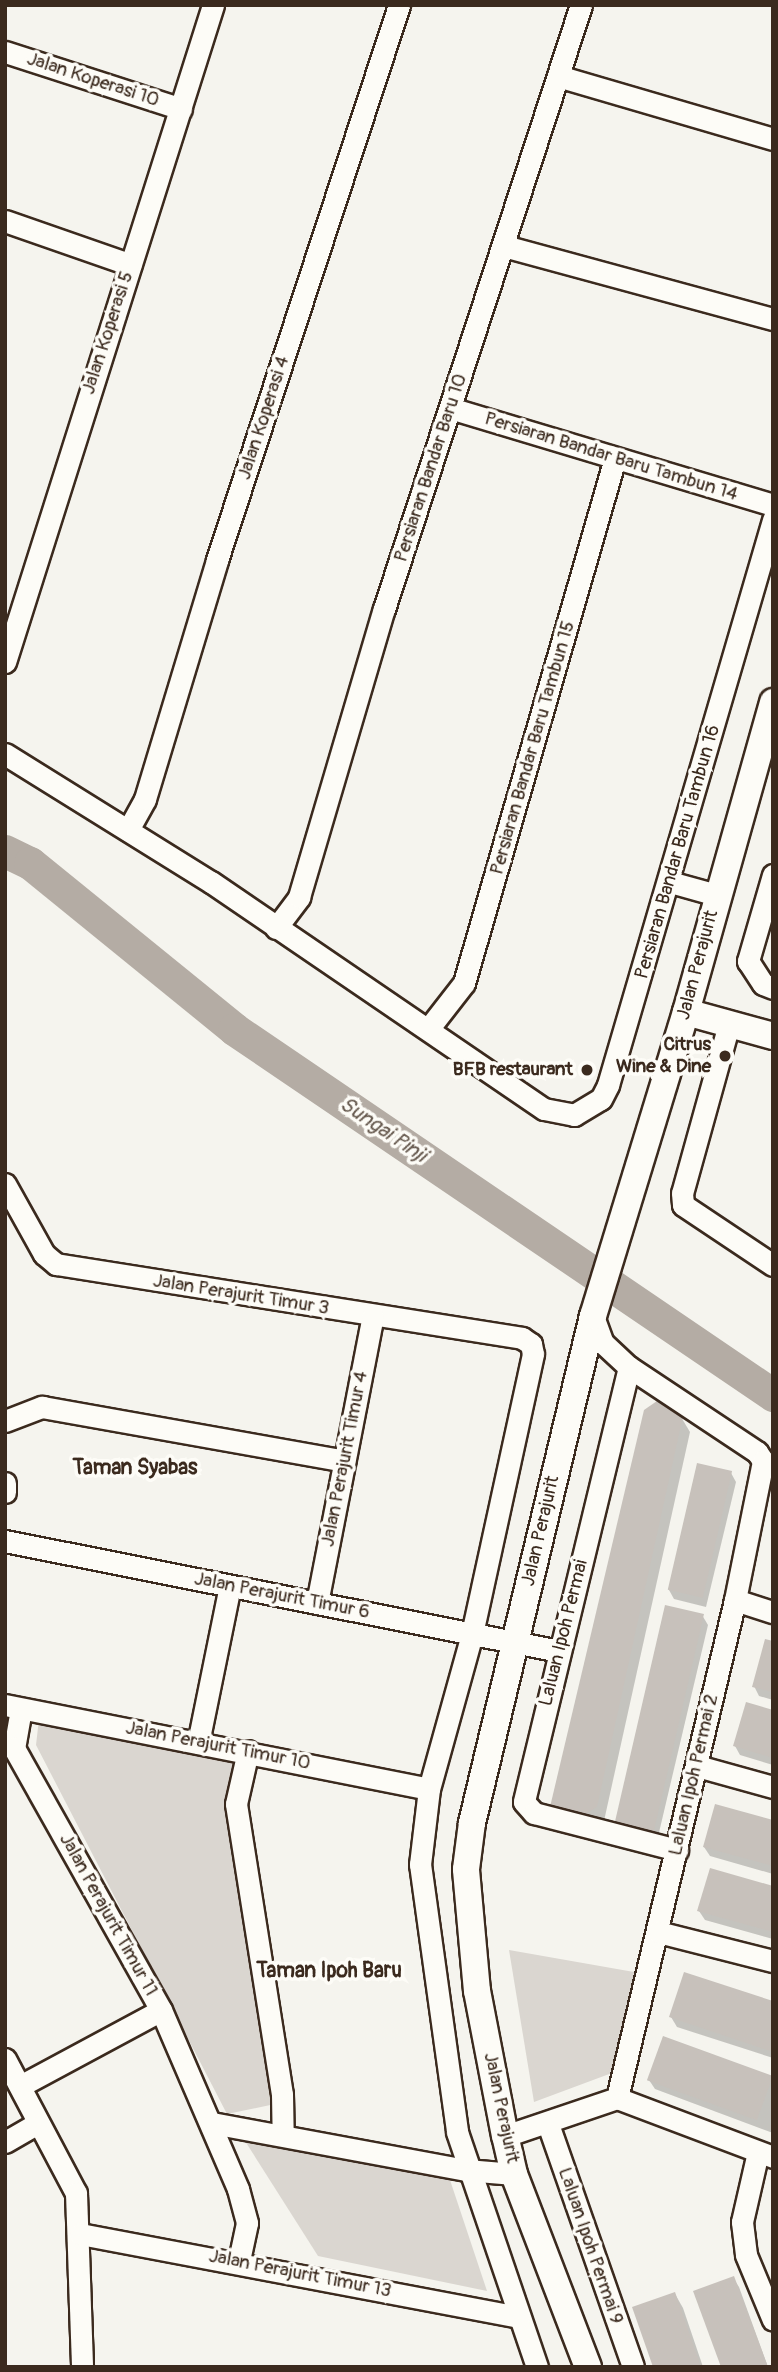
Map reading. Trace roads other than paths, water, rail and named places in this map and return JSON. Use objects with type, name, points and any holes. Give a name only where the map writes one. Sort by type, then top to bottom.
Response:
[{"type":"street","name":"Jalan Koperasi 5","points":[[5,662],[213,5]]},
{"type":"street","name":"Jalan Koperasi 4","points":[[128,830],[145,799],[217,559],[399,5]]},
{"type":"street","name":"Persiaran Bandar Baru 10","points":[[276,928],[299,897],[379,626],[582,5]]},
{"type":"street","name":"Jalan Koperasi 10","points":[[5,52],[180,109]]},
{"type":"street","points":[[558,76],[773,139]]},
{"type":"street","points":[[5,221],[131,265]]},
{"type":"street","points":[[504,246],[773,319]]},
{"type":"street","name":"Persiaran Bandar Baru Tambun 14","points":[[450,408],[773,505]]},
{"type":"street","name":"Persiaran Bandar Baru Tambun 15","points":[[429,1028],[464,983],[615,458]]},
{"type":"street","name":"Persiaran Bandar Baru Tambun 16","points":[[5,754],[128,830],[429,1028],[524,1096],[558,1115],[574,1115],[601,1099],[670,882],[773,520]]},
{"type":"street","name":"Jalan Perajurit","points":[[588,2367],[514,2174],[477,1991],[466,1869],[472,1823],[593,1317],[686,1012],[773,702]]},
{"type":"street","points":[[773,875],[748,961],[763,984],[773,988]]},
{"type":"street","points":[[670,882],[717,895]]},
{"type":"street","points":[[686,1012],[773,1036]]},
{"type":"street","points":[[729,1024],[683,1205],[773,1265]]},
{"type":"street","name":"Jalan Perajurit Timur 3","points":[[5,1184],[44,1254],[56,1264],[522,1338],[531,1344],[533,1354],[472,1634]]},
{"type":"street","name":"Jalan Perajurit Timur 4","points":[[317,1603],[373,1316]]},
{"type":"street","points":[[593,1317],[603,1343],[629,1367]]},
{"type":"street","name":"Laluan Ipoh Permai 2","points":[[617,2098],[697,1766],[763,1466],[758,1452],[629,1367]]},
{"type":"street","name":"Laluan Ipoh Permai","points":[[629,1367],[524,1797],[526,1807],[534,1814],[677,1850]]},
{"type":"street","points":[[5,1421],[42,1406],[344,1461]]},
{"type":"street","points":[[5,1483],[5,1492]]},
{"type":"street","name":"Jalan Perajurit Timur 6","points":[[5,1541],[559,1651]]},
{"type":"street","points":[[198,1743],[230,1586]]},
{"type":"street","points":[[735,1600],[773,1612]]},
{"type":"street","points":[[472,1634],[429,1789],[419,1864],[457,2132],[466,2170],[537,2367]]},
{"type":"street","name":"Jalan Perajurit Timur 10","points":[[13,1707],[248,1751],[429,1789]]},
{"type":"street","name":"Jalan Perajurit Timur 11","points":[[13,1707],[14,1748],[161,2010],[212,2123],[247,2223],[239,2262]]},
{"type":"street","points":[[248,1751],[236,1804],[282,2094],[283,2133]]},
{"type":"street","points":[[697,1766],[773,1787]]},
{"type":"street","points":[[658,1932],[773,1961]]},
{"type":"street","points":[[20,2087],[161,2010]]},
{"type":"street","points":[[5,2059],[76,2193],[80,2234],[82,2367]]},
{"type":"street","points":[[505,2136],[548,2124],[617,2098],[766,2154],[742,2221],[746,2255],[773,2320]]},
{"type":"street","points":[[5,2142],[37,2123]]},
{"type":"street","points":[[212,2123],[283,2133],[466,2170],[514,2174]]},
{"type":"street","name":"Laluan Ipoh Permai 9","points":[[548,2124],[633,2367]]},
{"type":"street","name":"Jalan Perajurit Timur 13","points":[[80,2234],[519,2317]]},
{"type":"waterway","name":"Sungai Pinji","points":[[5,851],[30,863],[234,1029],[773,1395]]},
{"type":"place","name":"Citrus Wine & Dine","points":[[725,1056]]},
{"type":"place","name":"BFB restaurant","points":[[587,1070]]},
{"type":"district","name":"Taman Syabas","points":[[135,1468]]},
{"type":"district","name":"Taman Ipoh Baru","points":[[329,1971]]}]
